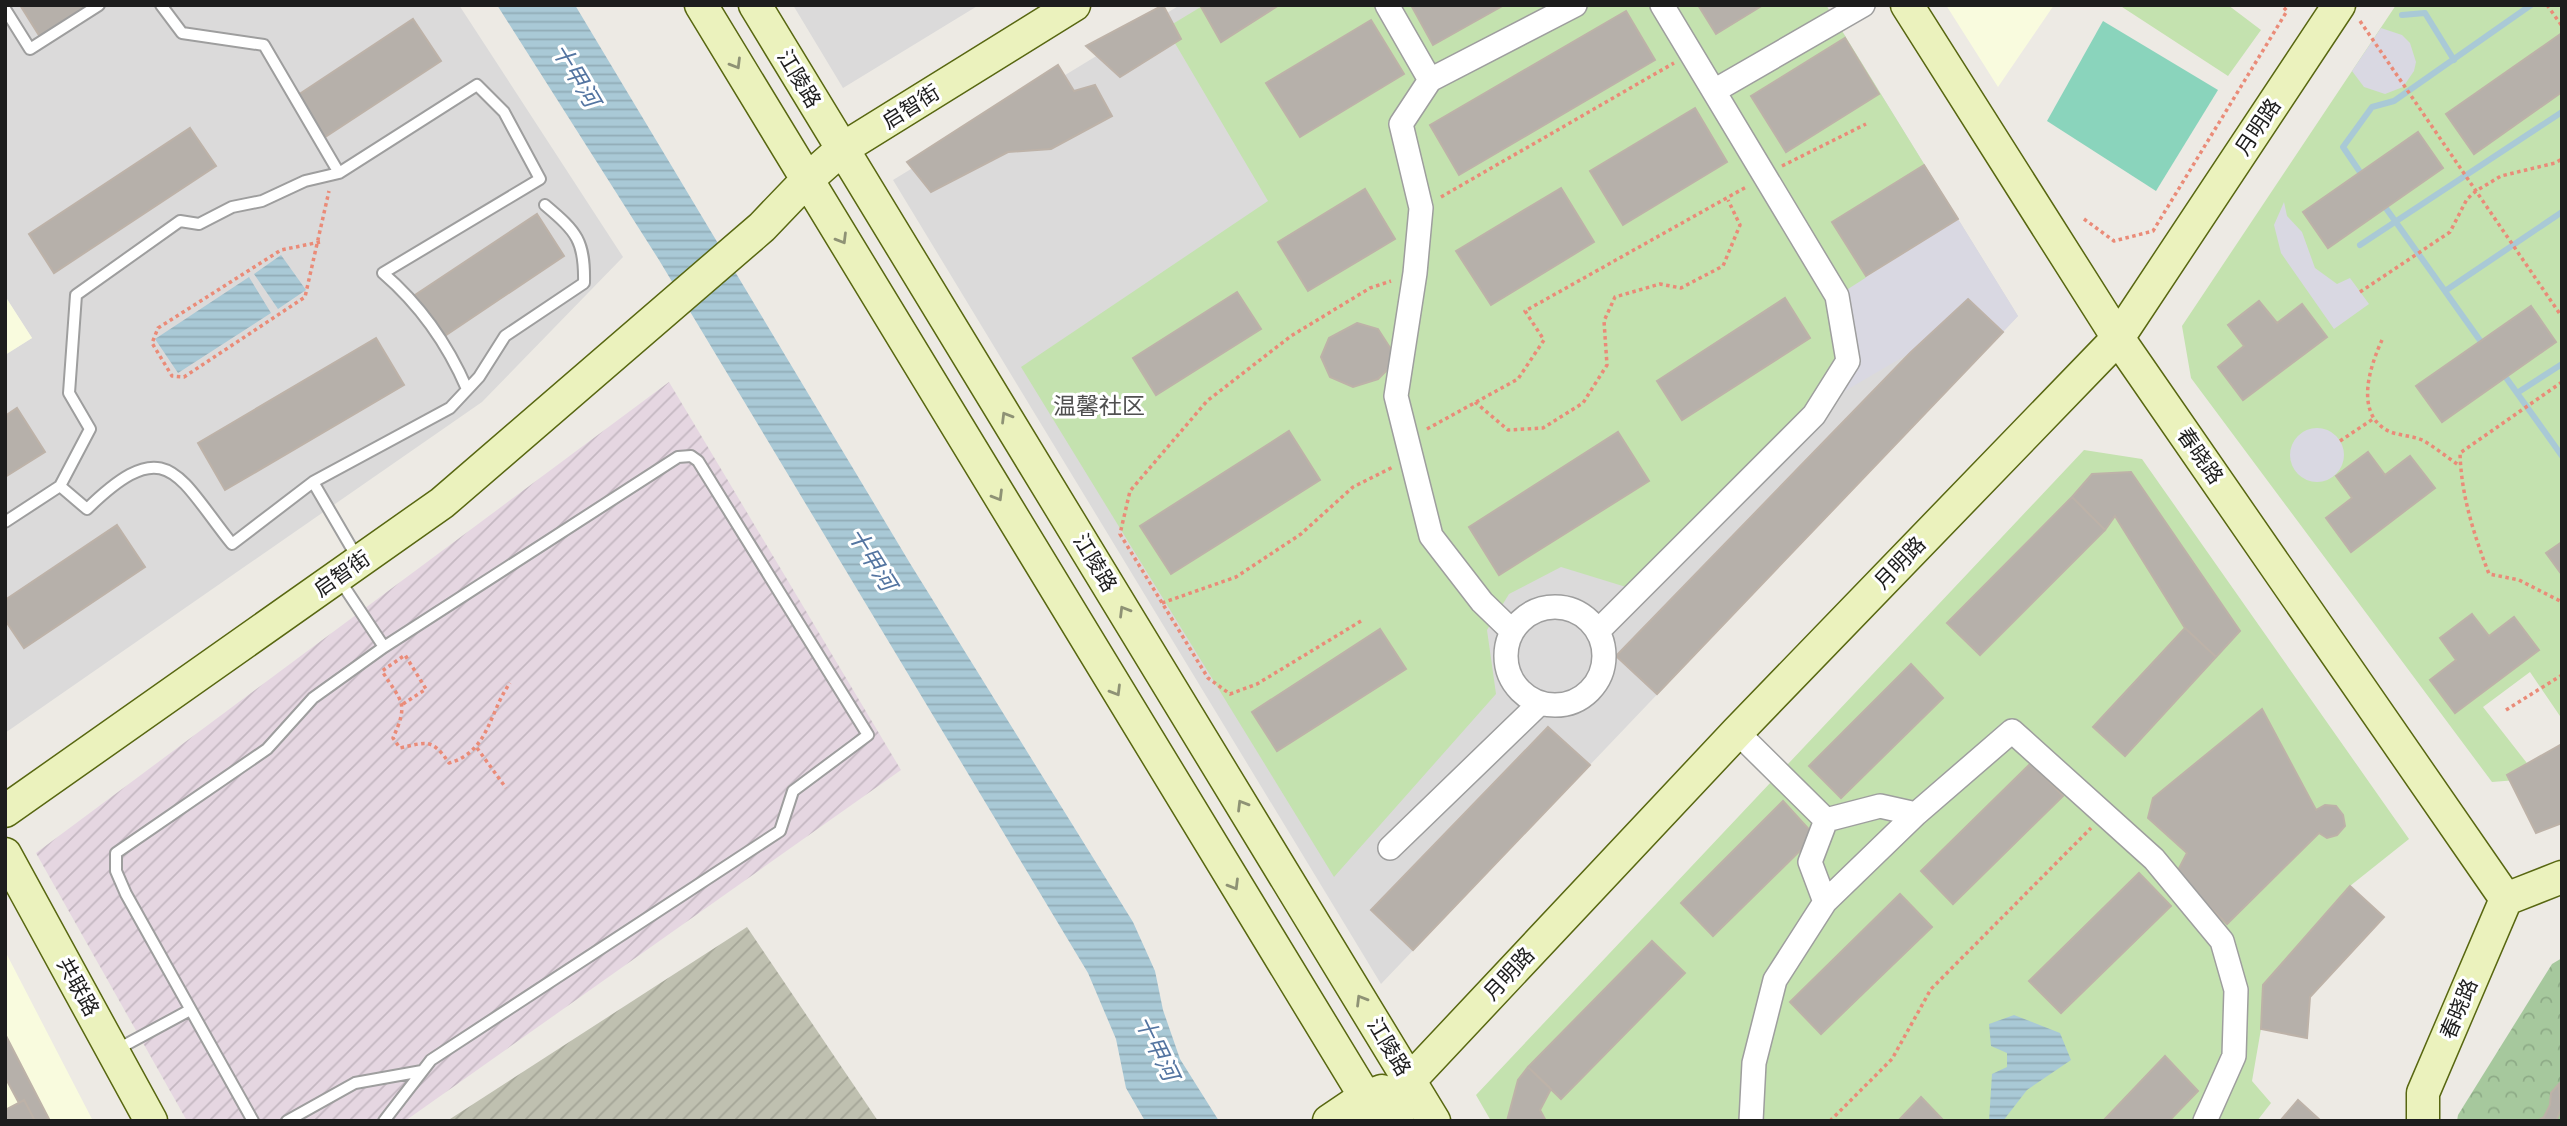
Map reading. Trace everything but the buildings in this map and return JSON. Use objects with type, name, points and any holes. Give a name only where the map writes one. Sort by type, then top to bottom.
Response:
[{"type":"street","points":[[701,5],[1372,1110]]},
{"type":"street","name":"江陵路","points":[[755,5],[1434,1121]]},
{"type":"street","name":"启智街","points":[[5,811],[442,503],[762,227],[807,180],[842,149],[1074,5]]},
{"type":"street","points":[[1387,5],[1430,79]]},
{"type":"street","points":[[1512,631],[1482,602],[1431,536],[1396,396],[1415,273],[1421,208],[1401,124],[1430,79],[1575,5]]},
{"type":"street","points":[[1598,631],[1814,415],[1848,361],[1837,296],[1662,5]]},
{"type":"street","points":[[1714,91],[1863,5]]},
{"type":"street","name":"春晓路","points":[[1907,5],[2118,338],[2506,899],[2423,1093],[2423,1121]]},
{"type":"street","name":"月明路","points":[[1329,1121],[1372,1110],[1410,1080],[1737,732],[2118,338],[2347,10]]},
{"type":"street","points":[[1548,607],[1577,611],[1598,631],[1604,647],[1604,664],[1598,680],[1588,693],[1573,702],[1540,704],[1516,687],[1509,674],[1506,645],[1512,631],[1528,615],[1548,607]]},
{"type":"street","points":[[1390,848],[1540,704]]},
{"type":"street","points":[[1751,1121],[1754,1063],[1775,980],[1825,902],[1916,814],[2012,731],[2154,859],[2222,941],[2236,990],[2234,1056],[2205,1121]]},
{"type":"street","points":[[1737,732],[1826,820]]},
{"type":"street","points":[[1826,820],[1880,806],[1916,814]]},
{"type":"street","points":[[1825,902],[1810,862],[1826,820]]},
{"type":"street","name":"共联路","points":[[5,854],[151,1121]]},
{"type":"street","points":[[2506,899],[2562,877]]},
{"type":"street","name":"月明路","points":[[1396,1121],[1410,1080]]},
{"type":"lane","points":[[5,9],[30,49],[99,5]]},
{"type":"lane","points":[[161,5],[182,33],[264,45],[335,174]]},
{"type":"lane","points":[[5,522],[60,486],[90,429],[69,393],[76,295],[180,221],[199,225],[233,207],[262,201],[304,181],[335,174],[477,85],[504,112],[540,179],[383,272],[403,289],[421,312],[455,362],[467,389]]},
{"type":"lane","points":[[60,486],[87,509],[127,474],[149,465],[176,473],[232,544],[313,482],[450,408],[479,377],[505,337],[584,284],[585,259],[580,238],[545,205]]},
{"type":"lane","points":[[253,1121],[126,894],[116,871],[116,853],[267,749],[313,698],[384,647],[678,457],[691,456],[698,461],[867,735],[793,791],[780,831],[431,1060],[384,1121]]},
{"type":"lane","points":[[313,482],[348,569],[384,647]]},
{"type":"lane","points":[[113,1052],[190,1010]]},
{"type":"lane","points":[[287,1121],[355,1083],[422,1071]]},
{"type":"path","points":[[2084,219],[2114,241],[2153,231],[2287,11],[2281,5]]},
{"type":"path","points":[[2547,5],[2562,26]]},
{"type":"path","points":[[2347,10],[2562,317]]},
{"type":"path","points":[[1421,208],[1691,53]]},
{"type":"path","points":[[1162,603],[1236,577],[1301,534],[1353,487],[1475,402],[1518,379],[1544,340],[1525,311],[1728,200],[1764,175],[1866,124]]},
{"type":"path","points":[[2360,292],[2450,232],[2467,199],[2476,191],[2501,176],[2562,159]]},
{"type":"path","points":[[320,242],[281,250],[158,328],[152,343],[172,376],[184,377],[305,297],[320,242],[335,174]]},
{"type":"path","points":[[1475,402],[1508,430],[1543,428],[1583,403],[1607,365],[1604,321],[1615,297],[1660,284],[1681,288],[1723,266],[1740,225],[1728,200]]},
{"type":"path","points":[[1361,621],[1257,684],[1230,694],[1208,678],[1120,534],[1130,491],[1207,401],[1291,336],[1370,288],[1415,273]]},
{"type":"path","points":[[2382,340],[2370,366],[2368,398],[2374,418],[2394,434],[2422,440],[2460,466]]},
{"type":"path","points":[[2562,382],[2460,453],[2460,466],[2475,539],[2489,574],[2519,580],[2562,602]]},
{"type":"path","points":[[2340,441],[2374,418]]},
{"type":"path","points":[[403,704],[426,689],[405,655],[382,670],[403,704],[404,713],[393,738],[400,748],[427,742],[438,747],[449,763],[477,747],[510,683]]},
{"type":"path","points":[[2506,710],[2562,675]]},
{"type":"path","points":[[477,747],[506,788]]},
{"type":"path","points":[[1830,1121],[1892,1059],[1931,989],[2104,814]]},
{"type":"shaded area","points":[[5,5],[459,5],[623,257],[482,402],[5,733],[5,355],[32,338],[5,296]]},
{"type":"shaded area","points":[[793,5],[979,5],[843,88]]},
{"type":"shaded area","points":[[1180,5],[1826,5],[2018,316],[1381,984],[893,180]]},
{"type":"shaded area","points":[[1946,5],[2054,5],[1998,87]]},
{"type":"shaded area","points":[[2381,28],[2402,35],[2410,43],[2416,62],[2414,71],[2403,87],[2385,94],[2364,87],[2352,71]]},
{"type":"shaded area","points":[[2284,202],[2287,216],[2302,232],[2315,268],[2337,284],[2350,278],[2369,304],[2334,329],[2281,253],[2274,225]]},
{"type":"shaded area","points":[[1958,219],[2018,316],[2003,332],[1968,300],[1910,353],[1819,406],[1848,361],[1837,296]]},
{"type":"shaded area","points":[[5,296],[32,338],[5,355]]},
{"type":"shaded area","points":[[669,382],[901,770],[405,1121],[187,1121],[36,853]]},
{"type":"shaded area","points":[[2317,428],[2336,436],[2344,455],[2336,474],[2317,482],[2298,474],[2290,455],[2298,436]]},
{"type":"shaded area","points":[[747,927],[878,1121],[447,1121]]},
{"type":"shaded area","points":[[5,951],[93,1121],[5,1121]]},
{"type":"green space","points":[[1204,5],[1826,5],[1958,219],[1866,276],[1848,361],[1639,591],[1561,567],[1509,594],[1487,630],[1496,694],[1334,877],[1021,367],[1268,201],[1166,28]]},
{"type":"green space","points":[[2119,5],[2228,5],[2261,30],[2228,76]]},
{"type":"green space","points":[[2396,5],[2562,5],[2562,719],[2530,672],[2483,707],[2530,767],[2517,780],[2492,782],[2191,378],[2182,326]]},
{"type":"green space","points":[[2103,21],[2218,90],[2156,191],[2047,121]]},
{"type":"green space","points":[[2084,450],[2142,459],[2409,839],[2350,886],[2263,985],[2261,1029],[2252,1081],[2271,1103],[2257,1121],[1491,1121],[1476,1095]]},
{"type":"green space","points":[[2562,958],[2562,1121],[2457,1121],[2458,1115],[2552,964]]},
{"type":"water","name":"十甲河","points":[[497,5],[575,5],[911,565],[1133,922],[1155,971],[1163,1010],[1180,1059],[1219,1121],[1145,1121],[1126,1088],[1116,1039],[1088,973],[659,260]]},
{"type":"water","points":[[281,255],[306,290],[278,309],[254,274]]},
{"type":"water","points":[[249,277],[271,313],[178,373],[155,339]]},
{"type":"water","points":[[2014,1015],[2060,1033],[2071,1060],[2027,1090],[2003,1121],[1989,1121],[1992,1074],[2007,1067],[2007,1053],[1991,1046],[1989,1024]]},
{"type":"waterway","points":[[2364,178],[2343,147],[2372,107],[2394,101],[2531,5]]},
{"type":"waterway","points":[[2402,15],[2425,13],[2454,60]]},
{"type":"waterway","points":[[2360,245],[2562,112]]},
{"type":"waterway","points":[[2383,204],[2484,346]]},
{"type":"waterway","points":[[2445,291],[2562,212]]},
{"type":"waterway","points":[[2517,393],[2562,364]]},
{"type":"waterway","points":[[2502,372],[2562,456]]},
{"type":"district","name":"温馨社区","points":[[1099,406]]}]
